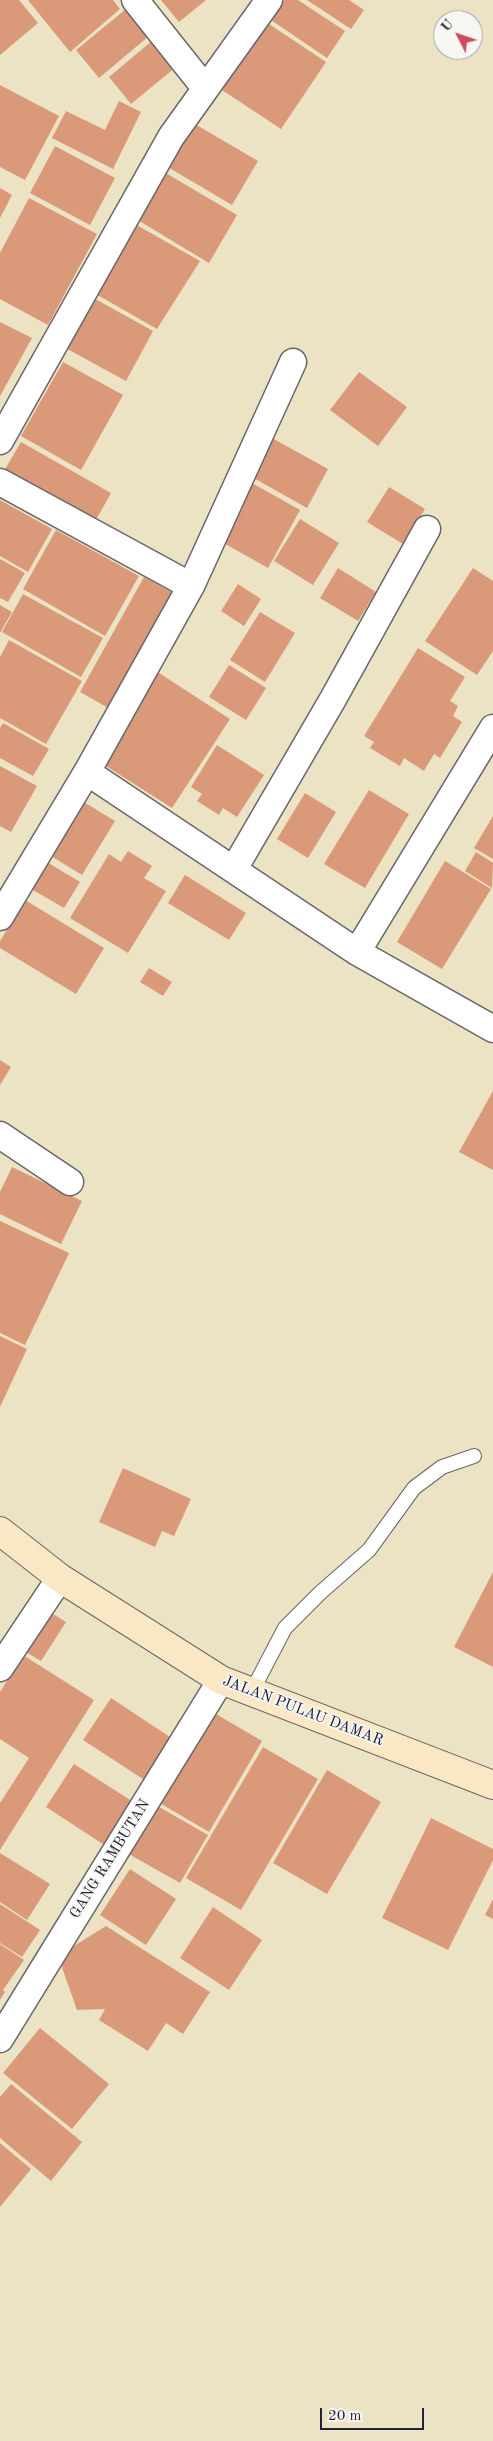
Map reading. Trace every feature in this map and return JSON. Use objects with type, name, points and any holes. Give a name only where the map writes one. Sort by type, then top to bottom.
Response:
[{"type":"street","points":[[135,0],[205,88]]},
{"type":"street","points":[[0,441],[171,137],[269,0]]},
{"type":"street","points":[[0,917],[87,772],[191,586],[292,362]]},
{"type":"street","points":[[0,482],[191,586]]},
{"type":"street","points":[[234,869],[333,699],[427,529]]},
{"type":"street","points":[[357,952],[493,728]]},
{"type":"street","points":[[87,772],[357,952],[493,1029]]},
{"type":"street","points":[[0,1135],[70,1182]]},
{"type":"street","name":"JALAN PULAU DAMAR","points":[[0,1531],[60,1578],[221,1680],[493,1785]]},
{"type":"street","points":[[0,1668],[60,1578]]},
{"type":"street","name":"GANG RAMBUTAN","points":[[0,2039],[221,1680]]},
{"type":"lane","points":[[251,1693],[285,1628],[320,1593],[369,1550],[414,1488],[442,1467],[474,1456]]},
{"type":"building","points":[[0,0],[19,0],[38,23],[0,55]]},
{"type":"building","points":[[28,0],[113,0],[120,9],[70,52]]},
{"type":"building","points":[[161,0],[206,0],[179,22]]},
{"type":"building","points":[[284,0],[298,0],[345,31],[327,58],[271,20]]},
{"type":"building","points":[[307,0],[349,0],[364,10],[351,29]]},
{"type":"building","points":[[126,9],[149,36],[99,78],[76,50]]},
{"type":"building","points":[[266,22],[326,62],[281,129],[222,90]]},
{"type":"building","points":[[153,40],[176,67],[131,104],[109,77]]},
{"type":"building","points":[[0,85],[59,116],[25,180],[0,167]]},
{"type":"building","points":[[119,101],[141,112],[113,169],[52,138],[66,111],[105,130]]},
{"type":"building","points":[[188,120],[258,161],[232,205],[161,163]]},
{"type":"building","points":[[55,146],[115,178],[90,225],[30,193]]},
{"type":"building","points":[[164,172],[237,215],[209,263],[136,219]]},
{"type":"building","points":[[0,188],[12,195],[0,218]]},
{"type":"building","points":[[29,198],[97,234],[48,325],[0,299],[0,253]]},
{"type":"building","points":[[135,224],[200,261],[157,329],[94,293]]},
{"type":"building","points":[[88,295],[153,331],[126,381],[60,345]]},
{"type":"building","points":[[0,322],[32,338],[0,396]]},
{"type":"building","points":[[63,362],[123,395],[81,470],[21,436]]},
{"type":"building","points":[[359,372],[407,407],[378,446],[330,410]]},
{"type":"building","points":[[272,438],[328,469],[307,508],[250,476]]},
{"type":"building","points":[[21,442],[111,493],[92,527],[1,476]]},
{"type":"building","points":[[252,483],[300,510],[268,568],[220,541]]},
{"type":"building","points":[[389,487],[425,509],[403,544],[367,522]]},
{"type":"building","points":[[0,500],[52,529],[28,572],[0,556]]},
{"type":"building","points":[[300,519],[339,543],[313,585],[274,561]]},
{"type":"building","points":[[56,530],[139,576],[105,636],[23,589]]},
{"type":"building","points":[[0,559],[25,573],[8,602],[0,598]]},
{"type":"building","points":[[338,568],[376,592],[358,621],[320,598]]},
{"type":"building","points":[[473,568],[493,581],[493,651],[477,675],[425,641]]},
{"type":"building","points":[[144,577],[182,598],[117,713],[80,692]]},
{"type":"building","points":[[238,584],[261,599],[244,626],[221,611]]},
{"type":"building","points":[[23,594],[103,638],[81,677],[2,632]]},
{"type":"building","points":[[0,605],[12,612],[0,633]]},
{"type":"building","points":[[260,612],[295,633],[265,682],[230,660]]},
{"type":"building","points":[[9,640],[82,681],[46,744],[0,718],[0,657]]},
{"type":"building","points":[[418,648],[465,677],[450,701],[458,706],[453,716],[462,722],[440,758],[434,754],[424,771],[404,758],[400,766],[370,748],[374,742],[364,736]]},
{"type":"building","points":[[229,665],[266,688],[246,720],[209,697]]},
{"type":"building","points":[[156,671],[230,719],[172,808],[98,761]]},
{"type":"building","points":[[3,723],[49,749],[33,776],[0,758],[0,728]]},
{"type":"building","points":[[217,745],[264,775],[237,817],[223,808],[219,815],[197,801],[202,794],[191,787]]},
{"type":"building","points":[[0,766],[37,786],[11,832],[0,826]]},
{"type":"building","points":[[369,790],[409,814],[365,888],[324,864]]},
{"type":"building","points":[[305,793],[336,812],[308,858],[277,839]]},
{"type":"building","points":[[79,799],[115,821],[82,875],[46,853]]},
{"type":"building","points":[[493,816],[493,859],[474,848]]},
{"type":"building","points":[[128,851],[152,866],[144,878],[166,891],[128,953],[70,918],[109,854],[121,862]]},
{"type":"building","points":[[476,852],[493,863],[492,888],[465,871]]},
{"type":"building","points":[[42,859],[80,882],[64,908],[26,886]]},
{"type":"building","points":[[445,861],[491,889],[442,969],[397,942]]},
{"type":"building","points":[[185,875],[246,913],[229,940],[168,903]]},
{"type":"building","points":[[25,900],[104,948],[76,994],[0,948],[0,941]]},
{"type":"building","points":[[149,968],[172,982],[163,996],[140,982]]},
{"type":"building","points":[[0,1060],[11,1067],[0,1085]]},
{"type":"building","points":[[493,1091],[493,1170],[459,1152]]},
{"type":"building","points":[[12,1167],[82,1201],[61,1244],[0,1214],[0,1192]]},
{"type":"building","points":[[0,1221],[69,1253],[25,1345],[0,1333]]},
{"type":"building","points":[[0,1336],[27,1349],[0,1407]]},
{"type":"building","points":[[123,1468],[191,1499],[174,1536],[162,1531],[155,1547],[99,1522]]},
{"type":"building","points":[[493,1572],[493,1667],[454,1647]]},
{"type":"building","points":[[48,1611],[66,1622],[41,1661],[24,1651]]},
{"type":"building","points":[[23,1655],[94,1700],[0,1850],[0,1803],[29,1758],[0,1739],[0,1692]]},
{"type":"building","points":[[111,1698],[173,1739],[146,1781],[83,1740]]},
{"type":"building","points":[[211,1711],[262,1741],[209,1832],[158,1802]]},
{"type":"building","points":[[263,1747],[318,1779],[241,1910],[186,1878]]},
{"type":"building","points":[[74,1764],[138,1805],[109,1848],[46,1807]]},
{"type":"building","points":[[327,1770],[381,1802],[327,1894],[273,1863]]},
{"type":"building","points":[[154,1804],[208,1835],[180,1883],[127,1853]]},
{"type":"building","points":[[431,1818],[493,1849],[493,1860],[448,1950],[382,1918]]},
{"type":"building","points":[[0,1853],[50,1884],[27,1920],[0,1902]]},
{"type":"building","points":[[130,1869],[176,1899],[146,1945],[100,1915]]},
{"type":"building","points":[[493,1899],[493,1919],[485,1915]]},
{"type":"building","points":[[0,1904],[40,1930],[22,1957],[0,1943]]},
{"type":"building","points":[[213,1907],[262,1940],[229,1990],[180,1958]]},
{"type":"building","points":[[106,1926],[210,1992],[183,2034],[166,2023],[148,2051],[99,2020],[105,2009],[77,2010],[58,1956]]},
{"type":"building","points":[[0,1944],[24,1960],[3,1990],[5,1992],[0,2000]]},
{"type":"building","points":[[40,2028],[109,2084],[72,2129],[3,2073]]},
{"type":"building","points":[[11,2084],[82,2142],[51,2181],[0,2138],[0,2097]]},
{"type":"building","points":[[0,2143],[31,2169],[0,2207]]}]
